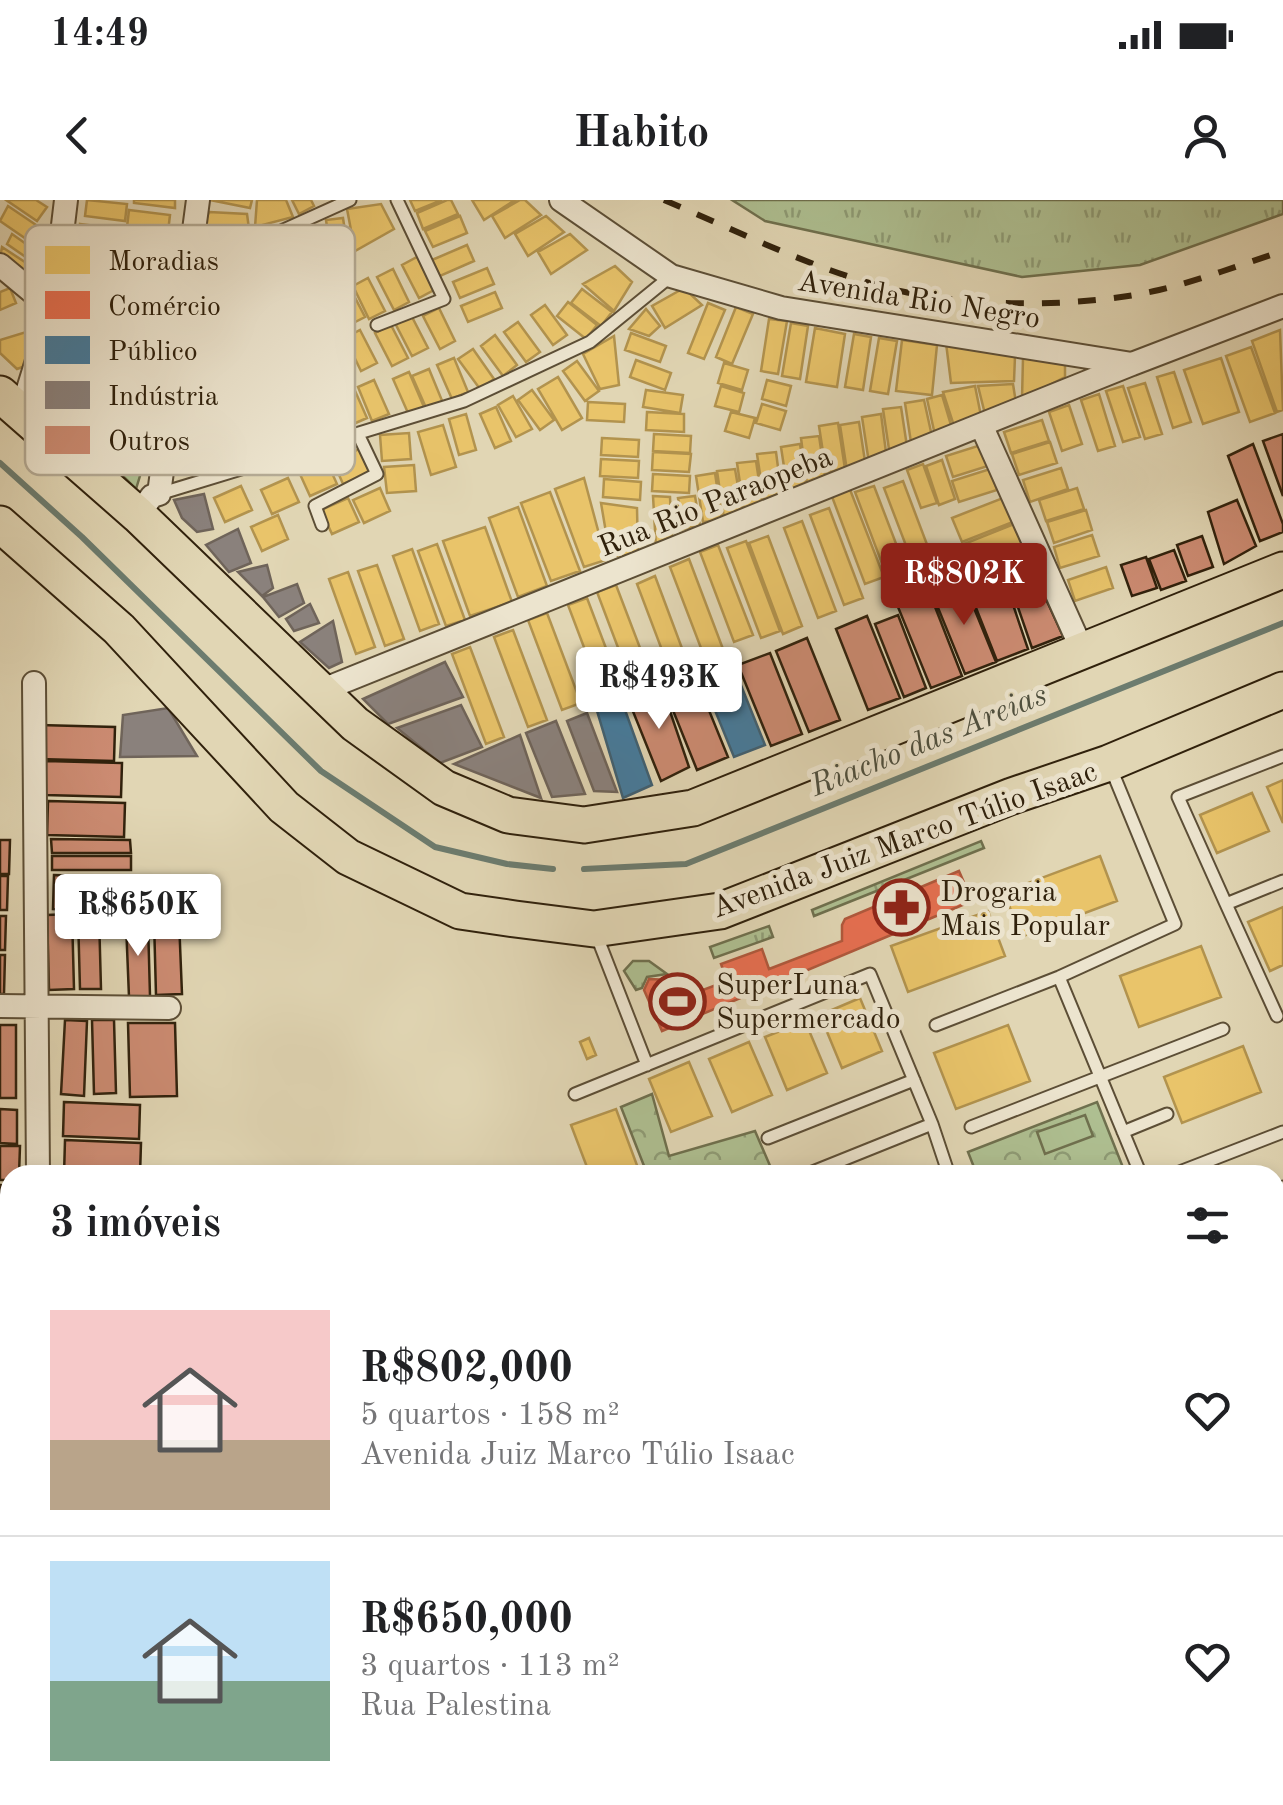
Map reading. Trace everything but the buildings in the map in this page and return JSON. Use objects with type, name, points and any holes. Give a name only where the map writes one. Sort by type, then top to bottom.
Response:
[{"type":"main road","points":[[108,475],[148,504],[355,724],[444,788],[508,815],[584,826],[693,808],[1283,570]]},
{"type":"main road","name":"Avenida Juiz Marco Túlio Isaac","points":[[0,524],[118,629],[284,807],[348,858],[460,911],[594,929],[720,911],[994,802],[1109,763],[1283,690]]},
{"type":"street","points":[[63,225],[66,200]]},
{"type":"street","points":[[195,225],[198,200]]},
{"type":"street","name":"Avenida Rio Negro","points":[[561,200],[671,276],[781,308],[1132,364]]},
{"type":"street","points":[[0,265],[25,284]]},
{"type":"street","points":[[1132,364],[1283,306]]},
{"type":"street","name":"Rua Rio Paraopeba","points":[[320,691],[1132,364]]},
{"type":"street","points":[[10,403],[25,370]]},
{"type":"street","points":[[982,426],[1083,652]]},
{"type":"street","points":[[148,504],[155,475]]},
{"type":"street","points":[[34,684],[38,1165]]},
{"type":"street","points":[[0,1006],[169,1008]]},
{"type":"lane","points":[[293,225],[350,200]]},
{"type":"lane","points":[[377,325],[444,299],[397,200]]},
{"type":"lane","points":[[355,435],[464,401],[590,342],[671,276]]},
{"type":"lane","points":[[322,525],[315,506],[377,474],[358,434]]},
{"type":"lane","points":[[148,504],[235,475]]},
{"type":"lane","points":[[1283,756],[1178,796],[1280,1014],[1283,1030]]},
{"type":"lane","points":[[936,1025],[1059,977],[1175,924],[1109,763]]},
{"type":"lane","points":[[1226,904],[1283,880]]},
{"type":"lane","points":[[594,929],[648,1065]]},
{"type":"lane","points":[[575,1094],[870,974],[932,1124],[943,1165]]},
{"type":"lane","points":[[1059,977],[1138,1165]]},
{"type":"lane","points":[[971,1127],[1223,1029]]},
{"type":"lane","points":[[768,1138],[914,1080]]},
{"type":"lane","points":[[1123,1132],[1167,1114]]},
{"type":"lane","points":[[846,1165],[932,1124]]},
{"type":"lane","points":[[1198,1165],[1283,1132]]},
{"type":"green space","points":[[732,200],[1283,200],[1283,214],[1140,265],[1022,277],[765,221]]},
{"type":"green space","points":[[122,475],[140,475],[136,489]]},
{"type":"green space","points":[[981,841],[984,848],[814,916],[812,910]]},
{"type":"green space","points":[[769,926],[773,937],[714,958],[710,947]]},
{"type":"green space","points":[[633,961],[649,961],[667,974],[647,977],[642,988],[636,990],[624,971]]},
{"type":"green space","points":[[652,1094],[669,1156],[755,1131],[770,1165],[644,1165],[621,1107]]},
{"type":"green space","points":[[1097,1102],[1122,1165],[973,1165],[968,1152]]},
{"type":"green space","points":[[1085,1115],[1093,1136],[1045,1154],[1037,1132]]},
{"type":"waterway","name":"Riacho das Areias","points":[[0,463],[82,537],[321,771],[435,847],[507,864],[553,869]]},
{"type":"waterway","name":"Riacho das Areias","points":[[584,869],[686,864],[1283,623]]},
{"type":"railway","points":[[664,200],[776,249],[863,281],[955,300],[1061,303],[1129,296],[1190,282],[1283,251]]},
{"type":"place","name":"Drogaria Mais Popular","points":[[901,908]]},
{"type":"place","name":"SuperLuna Supermercado","points":[[677,1001]]}]
